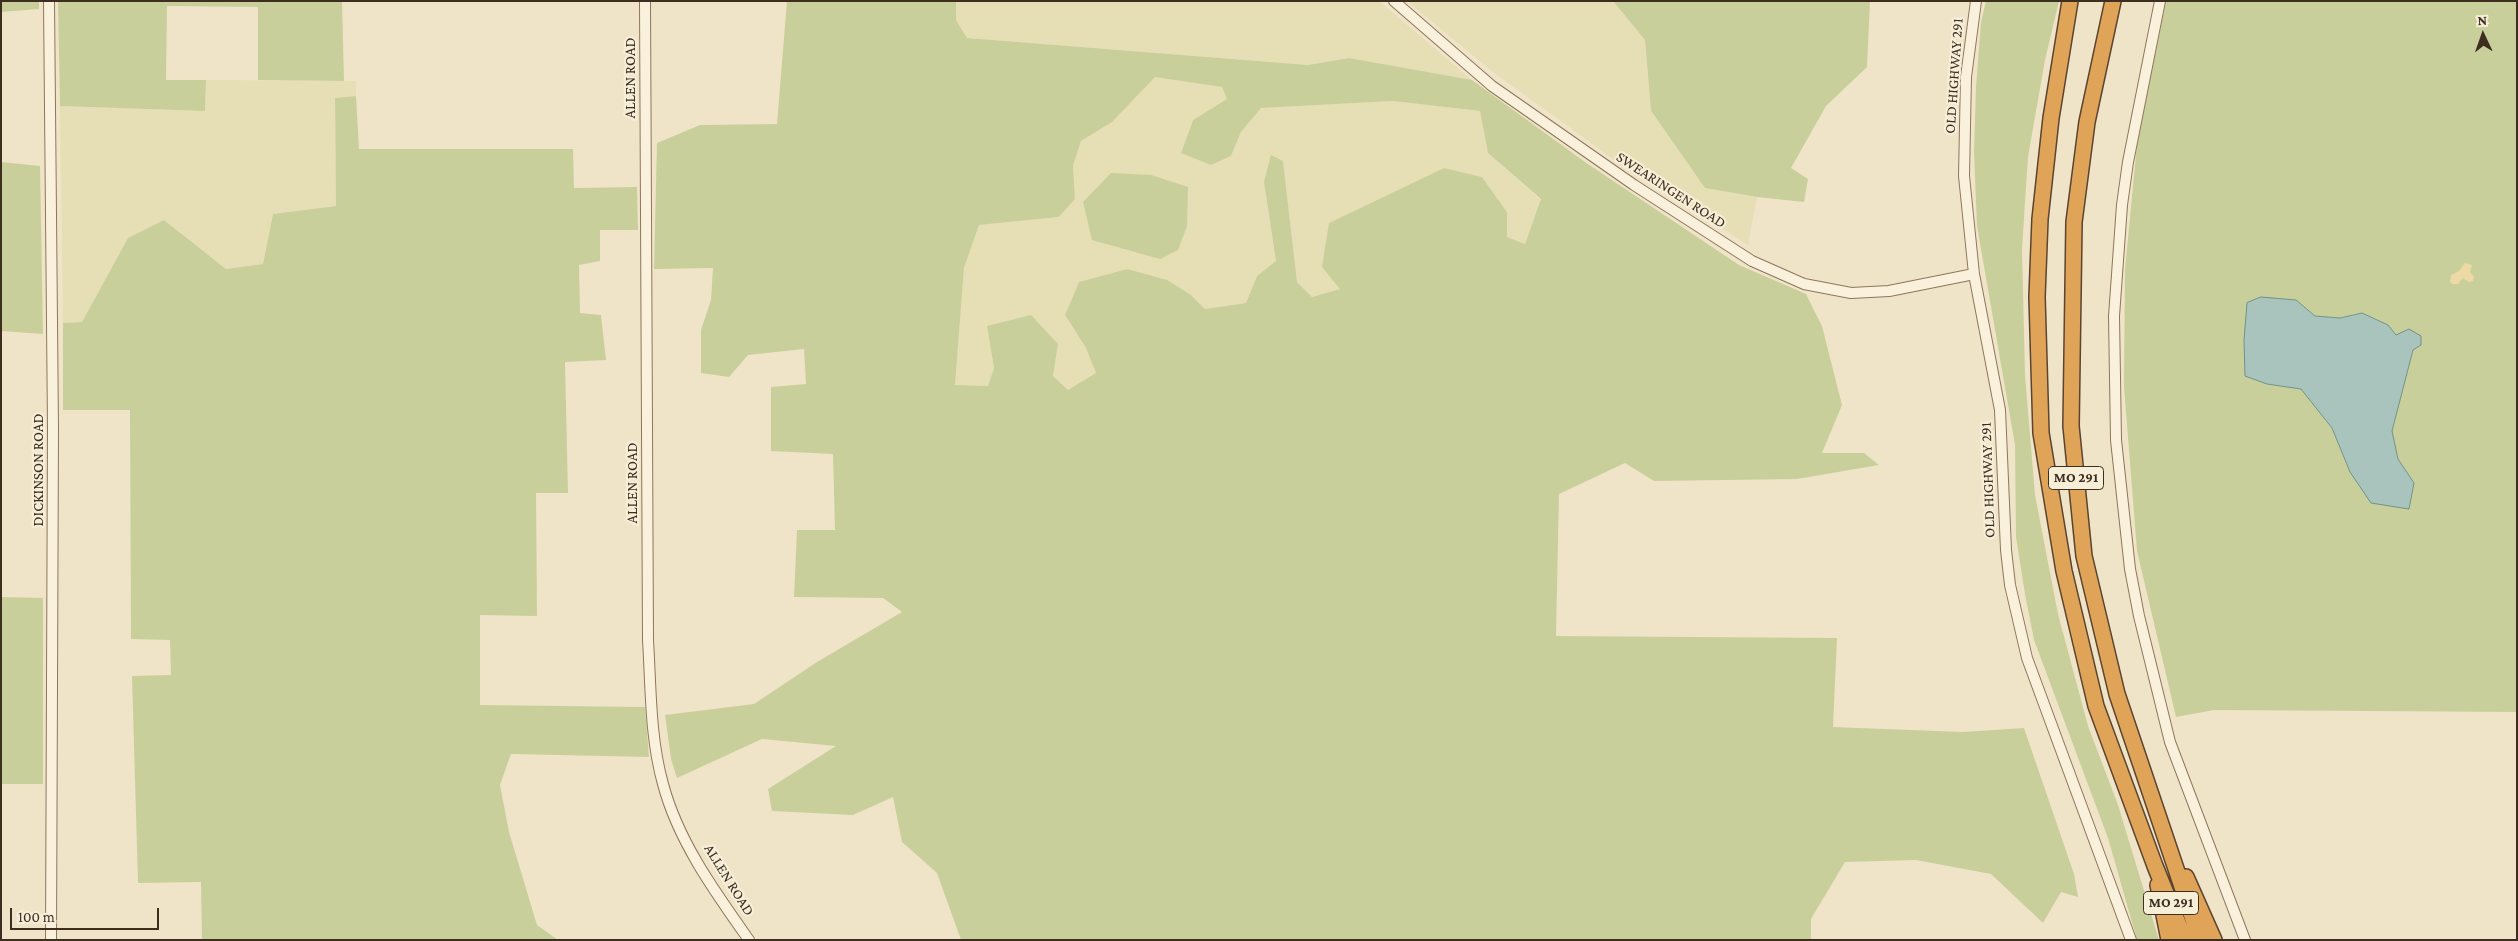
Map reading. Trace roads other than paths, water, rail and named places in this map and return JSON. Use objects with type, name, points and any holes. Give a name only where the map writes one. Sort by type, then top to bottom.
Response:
[{"type":"highway","name":"MO 291","points":[[2070,1],[2051,118],[2040,219],[2037,297],[2041,433],[2064,571],[2096,706],[2155,866],[2185,940]]},
{"type":"highway","name":"MO 291","points":[[2113,1],[2087,122],[2074,222],[2071,426],[2084,556],[2117,694],[2200,940]]},
{"type":"highway","points":[[2160,822],[2214,940]]},
{"type":"highway","points":[[2155,866],[2169,940]]},
{"type":"street","name":"DICKINSON ROAD","points":[[50,1],[54,429],[51,940]]},
{"type":"street","name":"ALLEN ROAD","points":[[645,1],[648,640],[654,737],[663,784],[680,828],[714,890],[749,940]]},
{"type":"street","name":"SWEARINGEN ROAD","points":[[1394,1],[1492,86],[1634,185],[1752,261],[1804,284],[1851,293],[1889,291],[1974,274]]},
{"type":"street","name":"OLD HIGHWAY 291","points":[[1976,1],[1970,35],[1964,124],[1965,193],[1974,274],[2000,410],[2006,550],[2018,623],[2042,701],[2131,940]]},
{"type":"street","points":[[2160,1],[2129,152],[2122,205],[2114,316],[2116,440],[2130,569],[2151,667],[2170,742],[2245,940]]},
{"type":"water","points":[[2261,297],[2296,300],[2315,316],[2340,318],[2362,313],[2388,325],[2396,335],[2409,329],[2421,336],[2421,345],[2413,350],[2392,431],[2398,459],[2414,483],[2409,509],[2371,503],[2350,472],[2332,428],[2301,389],[2267,384],[2245,376],[2244,340],[2247,303]]}]
